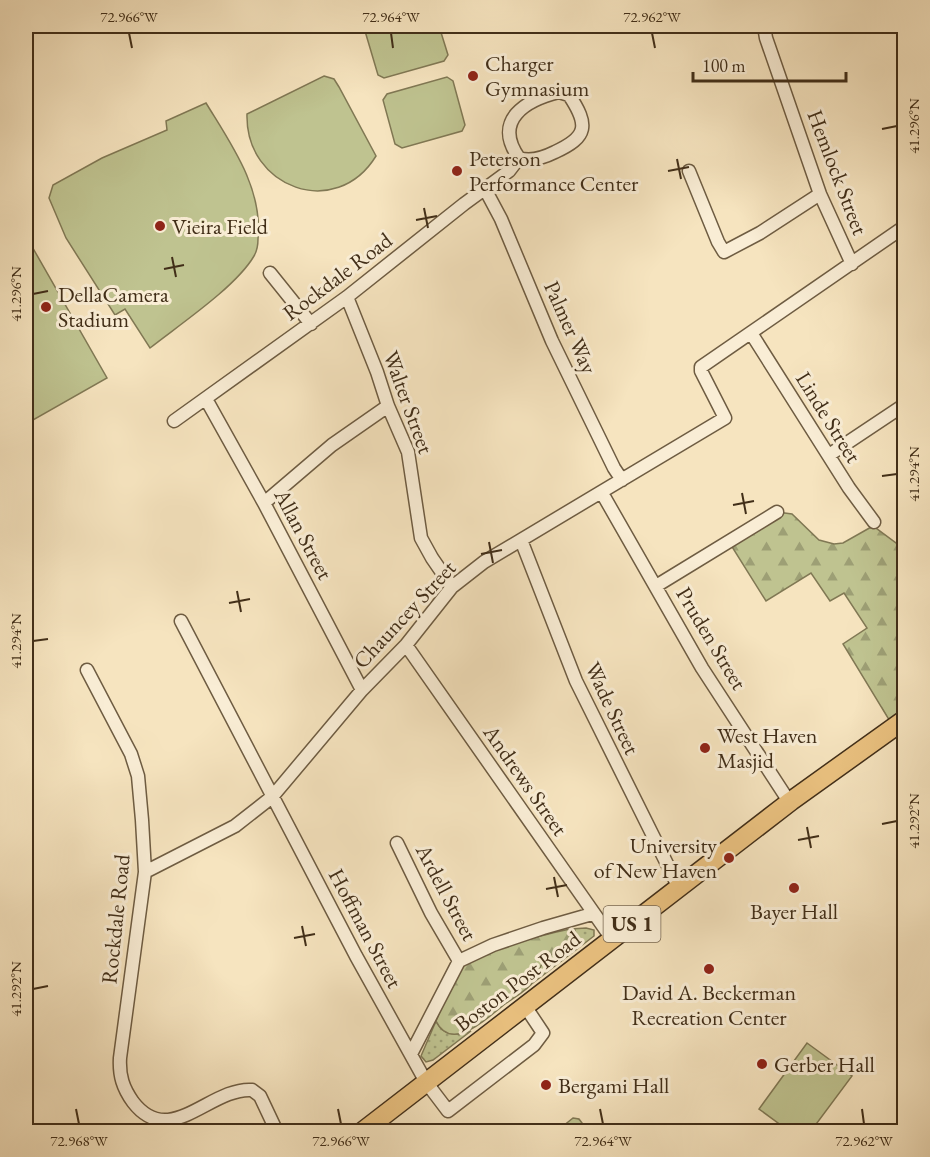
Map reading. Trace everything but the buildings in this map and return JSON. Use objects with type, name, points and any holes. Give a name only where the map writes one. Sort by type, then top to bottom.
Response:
[{"type":"main road","name":"Boston Post Road","points":[[362,1131],[790,802],[904,720]]},
{"type":"street","name":"Hemlock Street","points":[[764,26],[766,38],[820,194],[852,264]]},
{"type":"street","points":[[559,92],[569,95],[580,111],[582,125],[579,139],[568,147],[547,156],[535,159],[519,158],[510,136],[510,125],[515,115],[538,97],[559,92]]},
{"type":"street","name":"Rockdale Road","points":[[174,422],[347,297],[509,171],[519,158]]},
{"type":"street","points":[[689,171],[724,252],[760,233],[820,194]]},
{"type":"street","name":"Palmer Way","points":[[485,189],[501,219],[575,389],[622,480]]},
{"type":"street","points":[[750,333],[904,227]]},
{"type":"street","points":[[270,273],[311,324]]},
{"type":"street","name":"Walter Street","points":[[347,297],[408,452],[417,497],[421,538],[452,586]]},
{"type":"street","name":"Chauncey Street","points":[[145,872],[235,826],[272,796],[362,690],[406,645],[452,586],[484,562],[725,418],[701,367],[750,333]]},
{"type":"street","name":"Linde Street","points":[[750,333],[849,488],[874,522]]},
{"type":"street","name":"Allan Street","points":[[206,399],[264,503],[362,690]]},
{"type":"street","points":[[829,456],[904,405]]},
{"type":"street","points":[[264,503],[332,445],[388,406]]},
{"type":"street","name":"Pruden Street","points":[[602,493],[702,668],[790,802]]},
{"type":"street","points":[[656,586],[777,512]]},
{"type":"street","name":"Wade Street","points":[[521,540],[576,681],[679,888]]},
{"type":"street","name":"Hoffman Street","points":[[181,621],[356,956],[426,1082],[448,1111],[534,1045],[543,1033],[525,1006]]},
{"type":"street","name":"Andrews Street","points":[[406,645],[592,914],[612,939]]},
{"type":"street","name":"Rockdale Road","points":[[87,670],[131,754],[138,776],[145,872],[120,1058],[120,1076],[126,1092],[142,1112],[152,1118],[169,1120],[235,1092],[252,1090],[260,1096],[277,1131]]},
{"type":"street","name":"Ardell Street","points":[[397,843],[431,913],[459,961]]},
{"type":"street","points":[[411,1054],[459,961],[493,945],[592,914]]},
{"type":"green space","points":[[368,26],[439,26],[448,55],[444,61],[384,78],[378,75],[365,31]]},
{"type":"green space","points":[[324,76],[334,79],[376,156],[359,176],[339,187],[317,191],[296,187],[276,177],[261,161],[250,140],[247,114]]},
{"type":"green space","points":[[447,77],[453,81],[465,125],[462,131],[402,148],[395,144],[383,100],[387,94]]},
{"type":"green space","name":"Vieira Field","points":[[206,103],[235,151],[250,184],[258,220],[257,248],[246,268],[221,293],[150,348],[125,309],[115,315],[66,238],[49,198],[53,185],[102,158],[167,130],[166,121]]},
{"type":"green space","name":"DellaCamera Stadium","points":[[26,236],[107,378],[26,424]]},
{"type":"green space","points":[[777,512],[792,514],[819,540],[834,544],[843,543],[873,526],[904,549],[904,720],[894,728],[843,644],[867,628],[844,593],[830,601],[811,573],[766,601],[729,542]]},
{"type":"green space","points":[[586,928],[594,930],[594,936],[534,982],[544,961],[576,935],[573,929],[570,929]]},
{"type":"green space","points":[[570,929],[575,930],[576,935],[544,961],[534,981],[480,1024],[460,1034],[451,1034],[443,1030],[436,1021],[451,985],[464,966],[472,960],[498,949]]},
{"type":"green space","points":[[436,1021],[446,1032],[461,1034],[471,1031],[433,1060],[426,1062],[421,1056]]},
{"type":"green space","points":[[807,1043],[852,1076],[811,1131],[789,1131],[759,1109]]},
{"type":"green space","points":[[573,1118],[579,1119],[588,1131],[557,1131]]},
{"type":"place","name":"Charger Gymnasium","points":[[473,76]]},
{"type":"place","name":"Peterson Performance Center","points":[[457,171]]},
{"type":"place","name":"Vieira Field","points":[[160,226]]},
{"type":"place","name":"DellaCamera Stadium","points":[[46,307]]},
{"type":"place","name":"West Haven Masjid","points":[[705,748]]},
{"type":"place","name":"University of New Haven","points":[[729,858]]},
{"type":"place","name":"Bayer Hall","points":[[794,888]]},
{"type":"place","name":"David A. Beckerman Recreation Center","points":[[709,969]]},
{"type":"place","name":"Gerber Hall","points":[[762,1064]]},
{"type":"place","name":"Bergami Hall","points":[[546,1085]]}]
